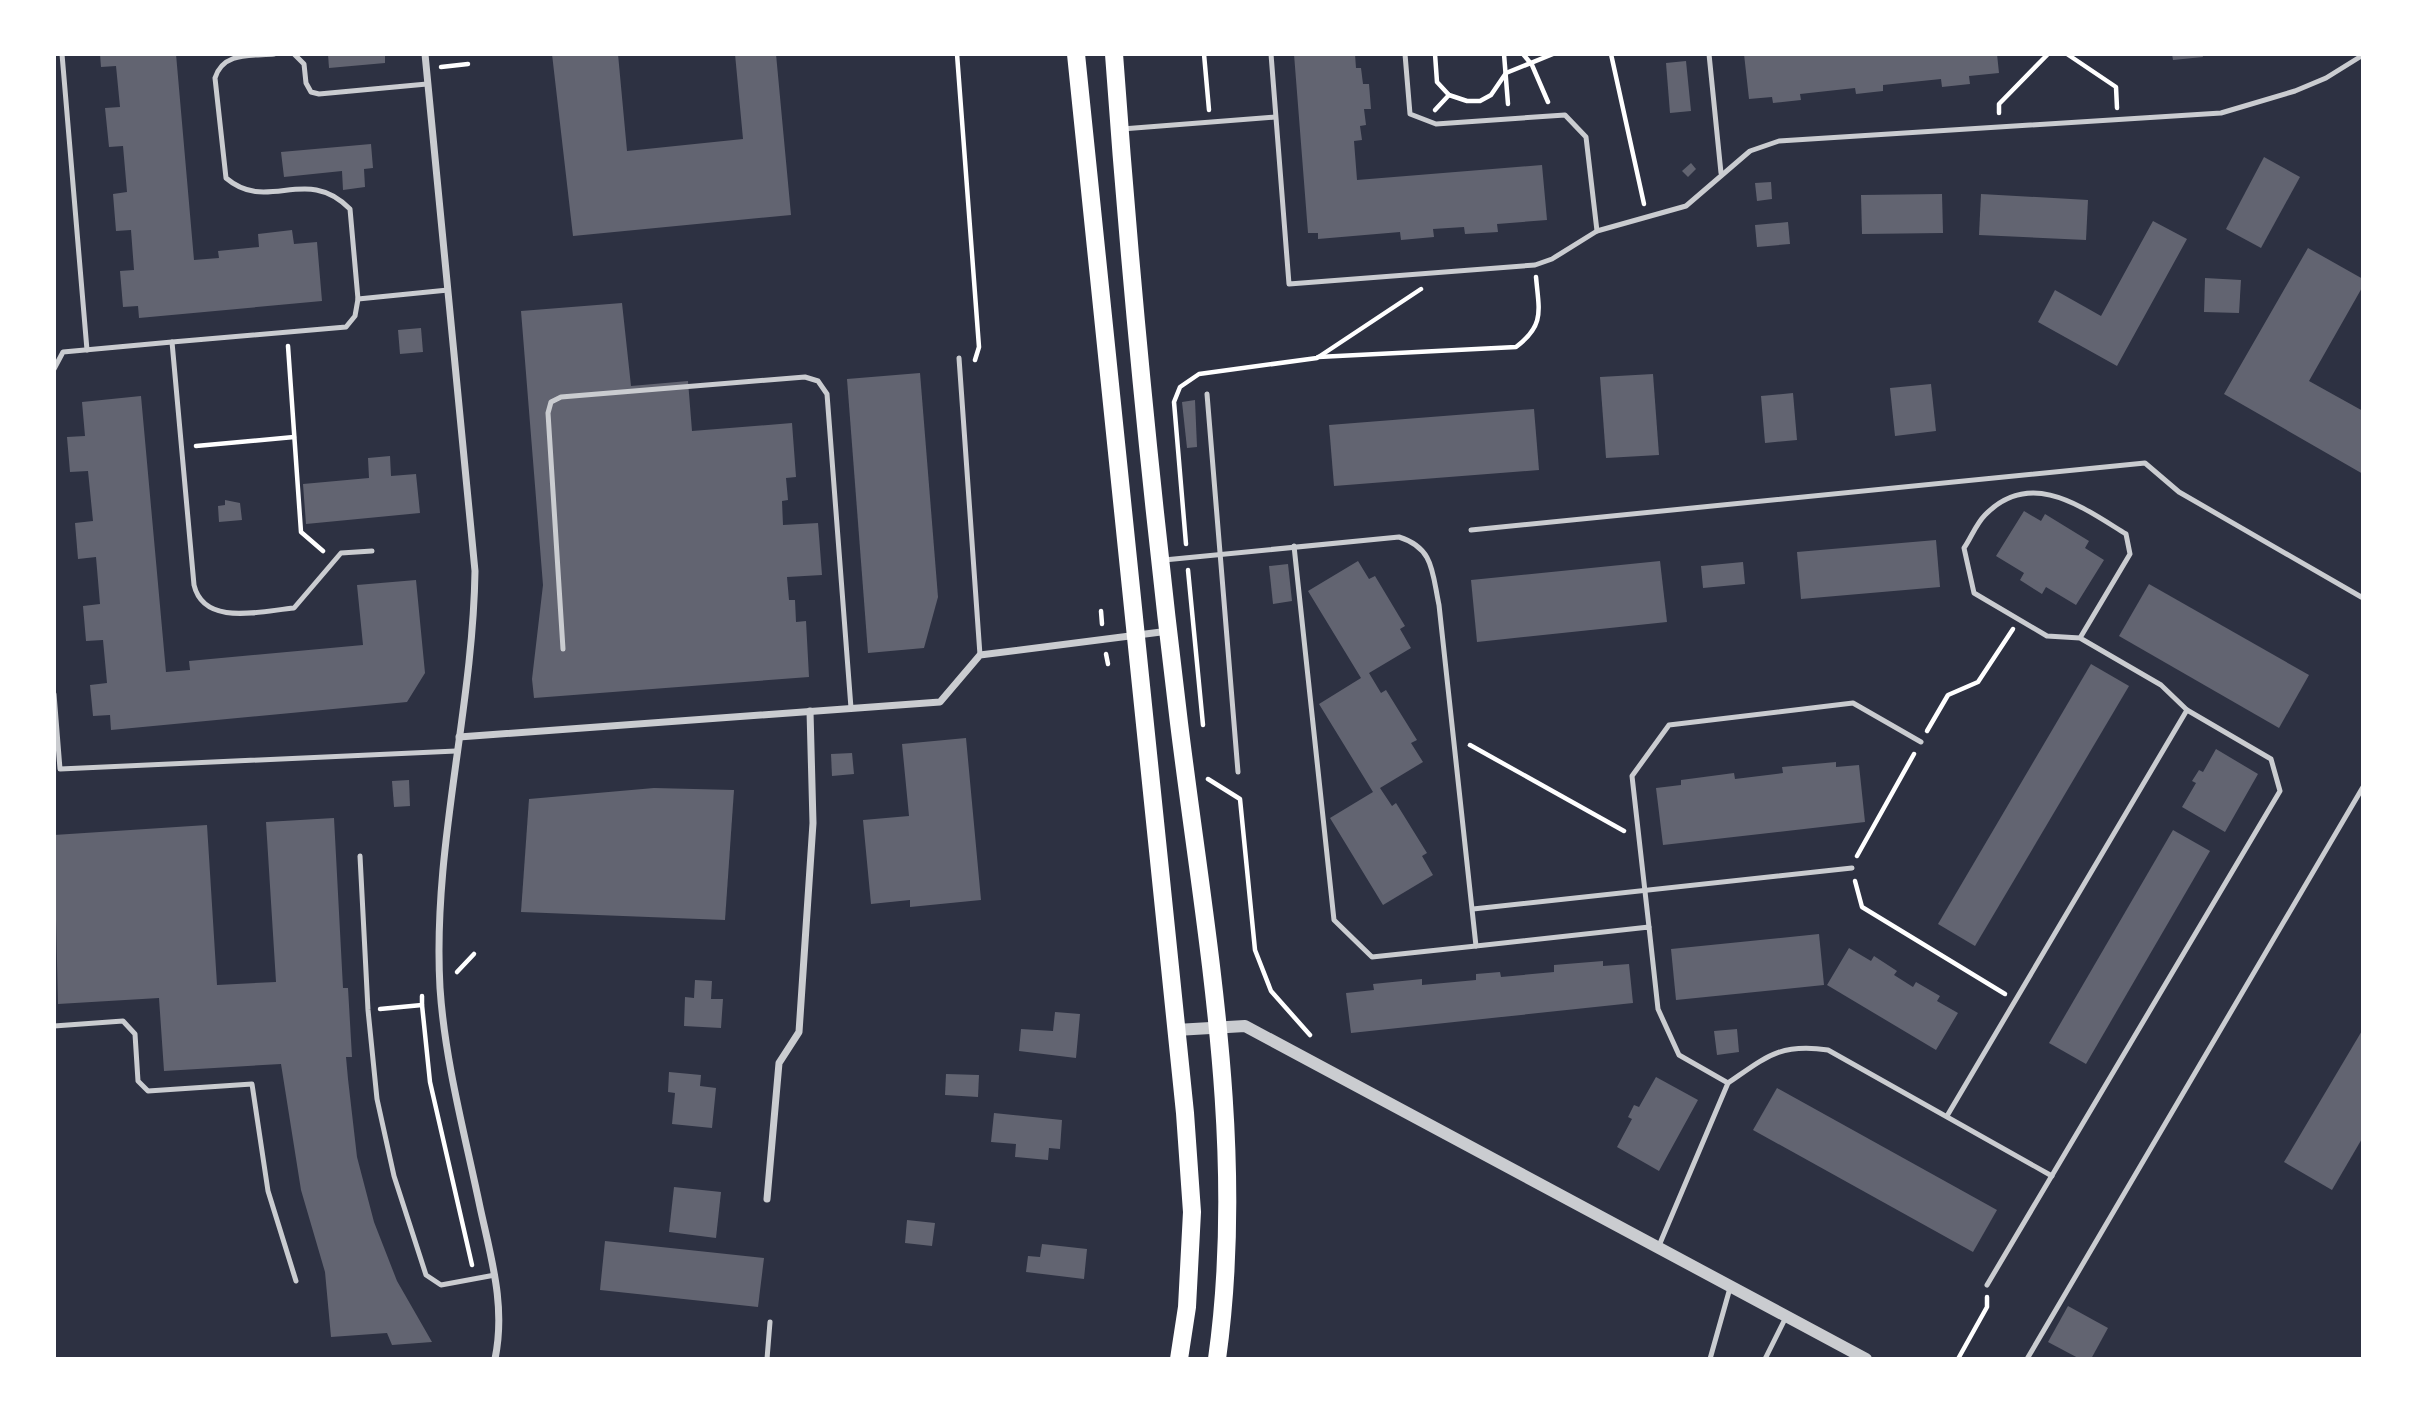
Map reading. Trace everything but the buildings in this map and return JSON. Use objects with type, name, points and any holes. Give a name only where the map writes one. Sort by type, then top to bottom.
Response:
[{"type":"main road","points":[[1076,54],[1176,1030],[1192,1212],[1188,1296],[1180,1359]]},
{"type":"main road","points":[[1114,54],[1126,228],[1170,631],[1218,1026],[1228,1211],[1223,1310],[1217,1359]]},
{"type":"street","points":[[425,54],[475,571],[474,624],[456,751],[441,922],[440,986],[448,1058],[500,1302],[495,1359]]},
{"type":"street","points":[[458,737],[940,702],[980,655],[1170,631]]},
{"type":"street","points":[[767,1199],[779,1063],[799,1032],[813,823],[810,711]]},
{"type":"street","points":[[1176,1030],[1245,1026],[1867,1359]]},
{"type":"lane","points":[[62,54],[87,350]]},
{"type":"lane","points":[[54,369],[62,352],[346,327],[355,316],[358,299],[350,209],[331,193],[312,188],[251,192],[226,178],[215,78],[219,65],[229,58],[274,54]]},
{"type":"lane","points":[[294,54],[304,64],[306,83],[311,92],[318,94],[427,84]]},
{"type":"lane","points":[[1271,54],[1289,284],[1535,265],[1552,259],[1597,231],[1686,206],[1721,173],[1750,151],[1779,141],[2221,113],[2326,78],[2363,55]]},
{"type":"lane","points":[[1405,54],[1410,114],[1436,124],[1565,115],[1586,137],[1597,231]]},
{"type":"lane","points":[[1709,54],[1721,173]]},
{"type":"lane","points":[[1119,129],[1275,117]]},
{"type":"lane","points":[[358,299],[448,290]]},
{"type":"lane","points":[[172,342],[194,585],[197,596],[204,604],[229,613],[293,608],[341,553],[372,551]]},
{"type":"lane","points":[[959,358],[980,655]]},
{"type":"lane","points":[[563,649],[548,413],[551,402],[561,397],[805,377],[818,382],[827,394],[851,708]]},
{"type":"lane","points":[[1207,394],[1238,772]]},
{"type":"lane","points":[[1471,530],[2146,463],[2179,492],[2363,598]]},
{"type":"lane","points":[[1987,1285],[2280,791],[2272,759],[2187,710],[2161,685],[2080,638],[2047,636],[1974,593],[1964,548],[1984,516],[2008,498],[2025,492],[2067,498],[2126,534],[2130,554],[2080,638]]},
{"type":"lane","points":[[1163,560],[1399,537],[1417,542],[1428,557],[1439,605],[1476,946]]},
{"type":"lane","points":[[1294,546],[1334,920],[1372,957],[1649,927]]},
{"type":"lane","points":[[54,694],[57,769],[456,751]]},
{"type":"lane","points":[[1728,1083],[1679,1055],[1658,1009],[1642,889],[1632,776],[1669,725],[1853,703],[1921,742]]},
{"type":"lane","points":[[1947,1116],[2187,710]]},
{"type":"lane","points":[[2027,1359],[2363,787]]},
{"type":"lane","points":[[360,856],[377,1099],[394,1175],[426,1275],[441,1285],[495,1275]]},
{"type":"lane","points":[[1473,909],[1852,868]]},
{"type":"lane","points":[[54,1026],[123,1021],[135,1034],[138,1081],[148,1091],[252,1084],[268,1191],[296,1281]]},
{"type":"lane","points":[[1658,1248],[1728,1083],[1774,1052],[1805,1046],[1828,1049],[2052,1176]]},
{"type":"lane","points":[[1710,1359],[1730,1287]]},
{"type":"lane","points":[[1765,1359],[1786,1317]]},
{"type":"lane","points":[[767,1359],[770,1322]]},
{"type":"path","points":[[957,54],[979,347],[972,371]]},
{"type":"path","points":[[1205,54],[1210,122]]},
{"type":"path","points":[[1435,54],[1437,82],[1458,100],[1480,101],[1490,95],[1506,73],[1532,65],[1553,54]]},
{"type":"path","points":[[1504,54],[1510,119]]},
{"type":"path","points":[[1523,54],[1532,65],[1554,116]]},
{"type":"path","points":[[1611,54],[1647,217]]},
{"type":"path","points":[[2000,127],[1999,104],[2048,54]]},
{"type":"path","points":[[2067,54],[2116,87],[2118,119]]},
{"type":"path","points":[[426,69],[468,64]]},
{"type":"path","points":[[1180,387],[1199,374],[1317,358],[1516,347],[1533,334],[1539,313],[1535,265]]},
{"type":"path","points":[[1317,358],[1448,271]]},
{"type":"path","points":[[287,332],[301,532],[335,561]]},
{"type":"path","points":[[181,447],[294,437]]},
{"type":"path","points":[[2015,1000],[1862,907],[1852,868],[1863,842],[1948,695],[1978,682],[2019,620]]},
{"type":"path","points":[[1454,736],[1638,838]]},
{"type":"path","points":[[457,972],[474,954]]},
{"type":"path","points":[[422,996],[430,1082],[475,1278]]},
{"type":"path","points":[[369,1010],[422,1005]]},
{"type":"path","points":[[1958,1359],[1987,1307],[1987,1285]]}]
